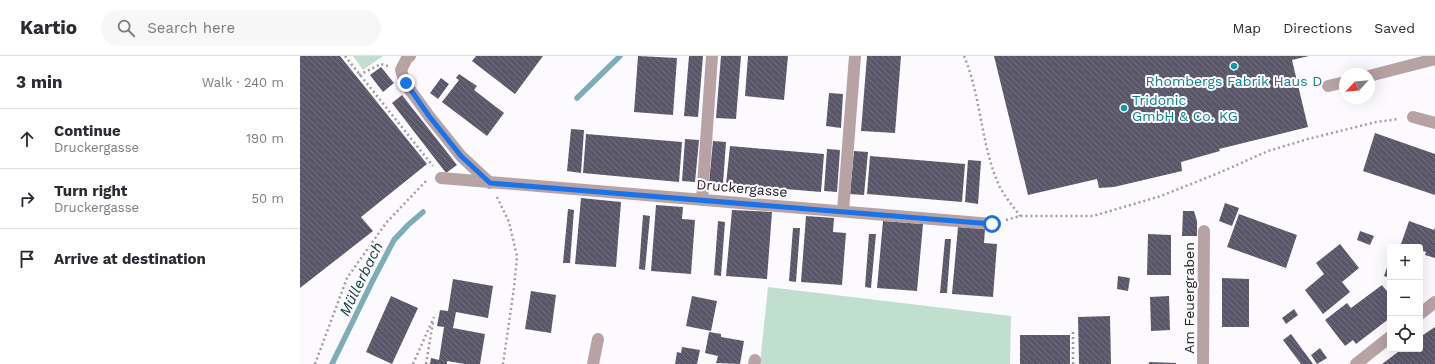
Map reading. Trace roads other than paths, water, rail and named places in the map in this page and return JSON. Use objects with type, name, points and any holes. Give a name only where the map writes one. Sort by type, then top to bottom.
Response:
[{"type":"street","points":[[410,56],[407,58],[401,70],[406,83],[429,116],[461,156],[490,183]]},
{"type":"street","points":[[702,200],[712,56]]},
{"type":"street","points":[[843,211],[855,56]]},
{"type":"street","points":[[1375,74],[1435,59]]},
{"type":"street","points":[[1328,86],[1339,83]]},
{"type":"street","points":[[1413,117],[1435,123]]},
{"type":"street","name":"Druckergasse","points":[[439,174],[490,183],[992,224]]},
{"type":"street","name":"Am Feuergraben","points":[[1203,364],[1204,231]]},
{"type":"street","points":[[1423,312],[1435,302]]},
{"type":"street","points":[[593,364],[598,339]]},
{"type":"street","points":[[1356,364],[1387,339]]},
{"type":"waterway","name":"Müllerbach","points":[[577,98],[620,56]]},
{"type":"waterway","name":"Müllerbach","points":[[332,364],[394,240],[423,212]]},
{"type":"place","name":"Rhombergs Fabrik Haus D","points":[[1234,66]]},
{"type":"place","name":"Tridonic GmbH & Co. KG","points":[[1124,108]]}]
